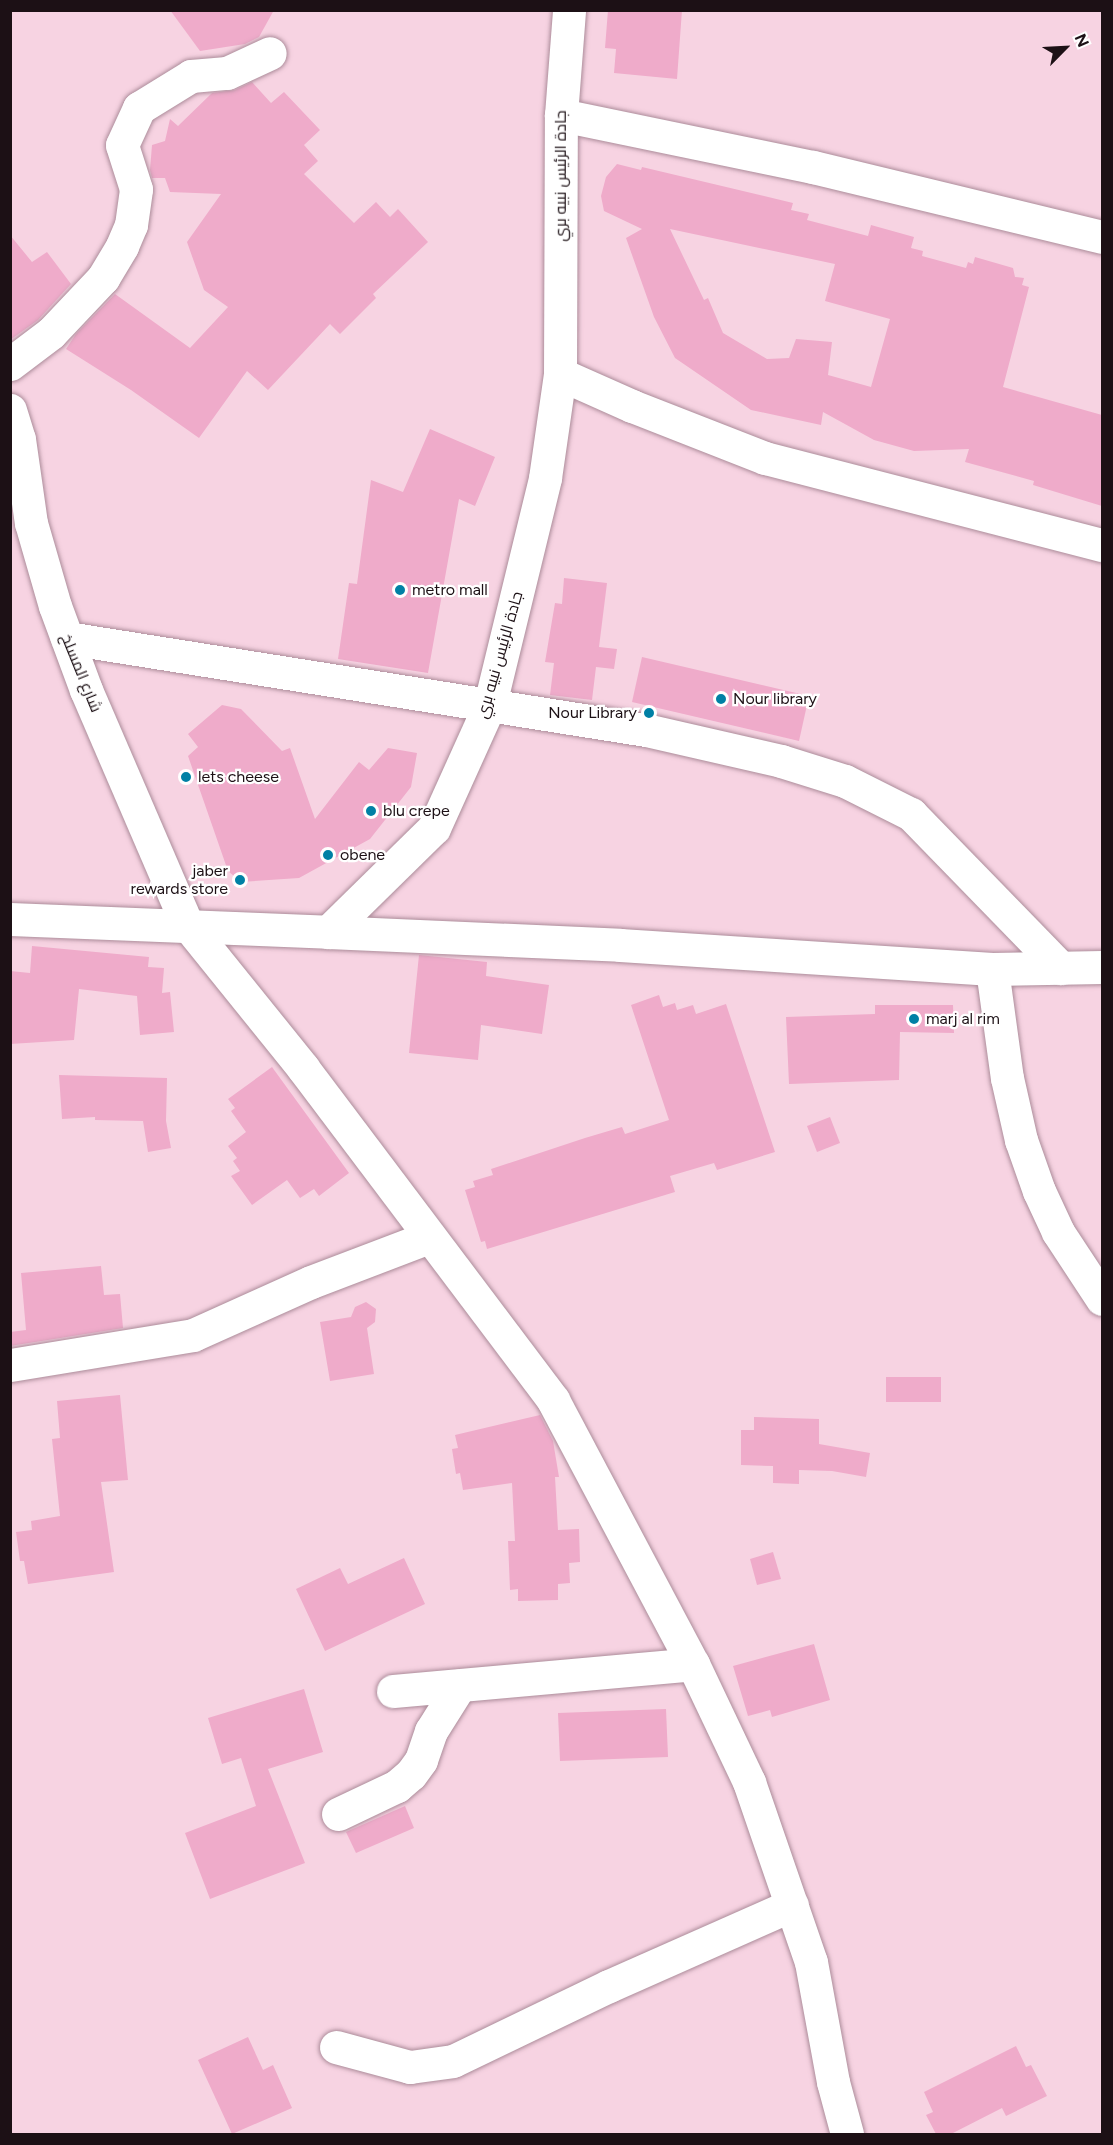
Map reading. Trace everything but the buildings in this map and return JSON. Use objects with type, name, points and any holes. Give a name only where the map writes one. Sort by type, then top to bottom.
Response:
[{"type":"street","name":"جادة الرئيس نبيه بري","points":[[328,932],[434,828],[490,704],[545,478],[560,374],[561,115],[569,10]]},
{"type":"street","points":[[10,364],[58,326],[103,278],[122,246],[131,225],[136,189],[122,145],[139,108],[190,76],[227,73],[270,53]]},
{"type":"street","points":[[561,115],[813,167],[1102,237]]},
{"type":"street","points":[[560,374],[632,406],[765,458],[1102,545]]},
{"type":"street","name":"شارع المسلخ","points":[[10,410],[19,439],[31,523],[66,638],[187,924],[303,1068],[429,1237],[500,1326],[553,1400],[693,1664],[748,1782],[811,1962],[833,2082],[847,2134]]},
{"type":"street","points":[[66,638],[646,730],[781,761],[845,781],[911,814],[1061,968]]},
{"type":"street","points":[[10,919],[187,924],[620,945],[992,969],[1102,968]]},
{"type":"street","points":[[992,969],[1007,1078],[1021,1140],[1039,1191],[1058,1232],[1102,1299]]},
{"type":"street","points":[[10,1365],[194,1335],[311,1282],[429,1237]]},
{"type":"street","points":[[393,1691],[693,1664]]},
{"type":"street","points":[[338,1814],[397,1786],[411,1774],[421,1760],[431,1731],[460,1685]]},
{"type":"street","points":[[336,2047],[410,2067],[453,2061],[609,1986],[792,1905]]},
{"type":"place","name":"metro mall","points":[[400,590]]},
{"type":"place","name":"Nour library","points":[[721,699]]},
{"type":"place","name":"Nour Library","points":[[649,713]]},
{"type":"place","name":"lets cheese","points":[[186,777]]},
{"type":"place","name":"blu crepe","points":[[371,811]]},
{"type":"place","name":"obene","points":[[328,855]]},
{"type":"place","name":"jaber rewards store","points":[[240,880]]},
{"type":"place","name":"marj al rim","points":[[914,1019]]}]
